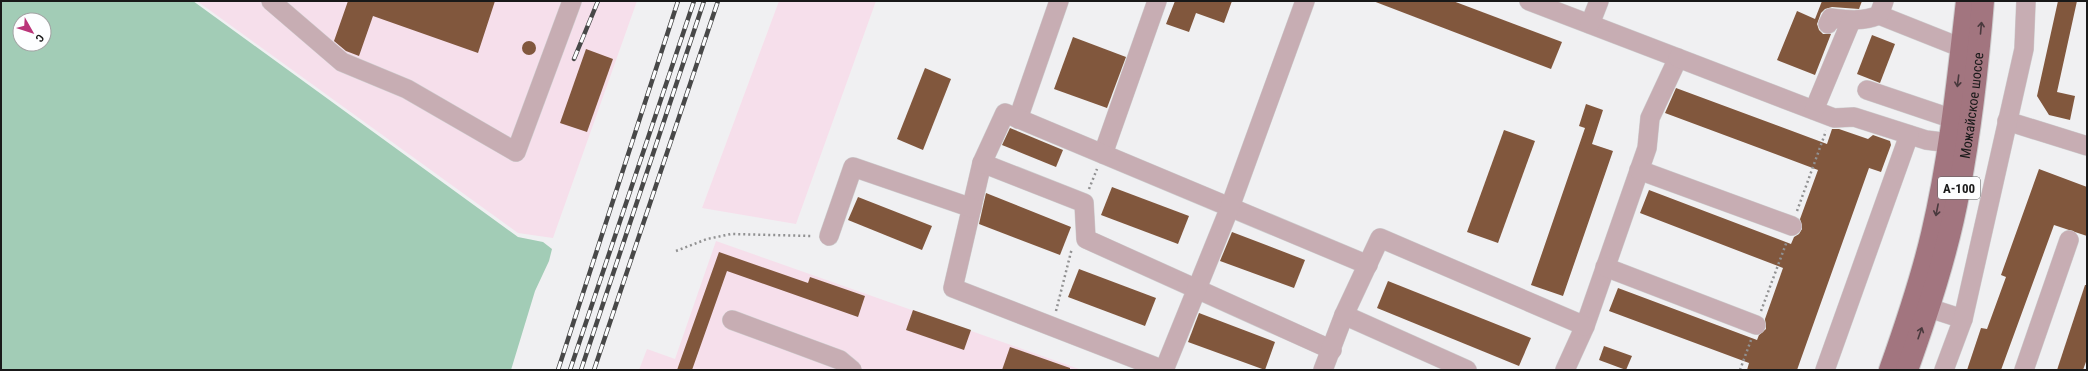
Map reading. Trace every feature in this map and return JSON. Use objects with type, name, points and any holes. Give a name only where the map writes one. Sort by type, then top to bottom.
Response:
[{"type":"main road","name":"Можайское шоссе","points":[[1890,370],[1920,282],[1932,233],[1950,143],[1967,1]]},
{"type":"main road","name":"Можайское шоссе","points":[[1907,370],[1929,308],[1949,237],[1968,142],[1983,1]]},
{"type":"street","points":[[271,1],[342,62],[407,89],[516,152],[572,1]]},
{"type":"street","points":[[1018,119],[1059,1]]},
{"type":"street","points":[[1103,154],[1157,1]]},
{"type":"street","points":[[1305,1],[1230,207],[1164,370],[953,288],[982,163],[1005,113],[1018,119],[1103,154],[1230,207],[1368,265]]},
{"type":"street","points":[[1529,1],[1822,113],[1854,117],[1926,140],[1950,143]]},
{"type":"street","points":[[1590,24],[1599,1]]},
{"type":"street","points":[[1944,370],[1963,319],[2024,49],[2026,1]]},
{"type":"street","points":[[1828,24],[1831,18],[1851,21],[1868,20],[1881,8],[1962,48]]},
{"type":"street","points":[[1822,113],[1851,21]]},
{"type":"street","points":[[1565,370],[1585,326],[1647,148],[1650,118],[1678,58]]},
{"type":"street","points":[[1867,90],[1953,119]]},
{"type":"street","points":[[2007,121],[2087,146]]},
{"type":"street","points":[[1825,370],[1909,135]]},
{"type":"street","points":[[982,163],[1084,203],[1086,239],[1332,350]]},
{"type":"street","points":[[829,236],[853,168],[972,208]]},
{"type":"street","points":[[1639,170],[1792,226]]},
{"type":"street","points":[[1323,370],[1332,350],[1344,315],[1380,238],[1585,326]]},
{"type":"street","points":[[2024,370],[2069,240]]},
{"type":"street","points":[[1605,267],[1756,325]]},
{"type":"street","points":[[1929,308],[1963,319]]},
{"type":"street","points":[[1344,315],[1467,370]]},
{"type":"street","points":[[732,320],[840,360],[852,370]]},
{"type":"path","points":[[1740,370],[1792,226],[1822,113]]},
{"type":"path","points":[[676,251],[707,239],[731,234],[829,236]]},
{"type":"shaded area","points":[[197,1],[637,1],[553,238],[518,233]]},
{"type":"shaded area","points":[[779,1],[876,1],[796,224],[702,208]]},
{"type":"shaded area","points":[[716,241],[1082,370],[639,370],[647,349],[675,359]]},
{"type":"green space","points":[[1,1],[193,1],[518,237],[543,242],[552,249],[549,261],[535,291],[511,370],[1,370]]},
{"type":"building","points":[[348,1],[495,1],[478,53],[373,16],[359,56],[346,51],[334,41]]},
{"type":"building","points":[[1175,1],[1232,1],[1224,23],[1196,13],[1189,32],[1166,24]]},
{"type":"building","points":[[1373,1],[1453,1],[1562,42],[1551,69]]},
{"type":"building","points":[[1822,1],[1862,1],[1859,9],[1832,7],[1825,9],[1821,13],[1817,24],[1819,30],[1823,34],[1831,34],[1815,75],[1777,60],[1797,11],[1815,19]]},
{"type":"building","points":[[2058,1],[2077,1],[2057,92],[2075,96],[2070,120],[2049,115],[2037,96]]},
{"type":"building","points":[[1872,35],[1895,44],[1880,83],[1857,74]]},
{"type":"building","points":[[1073,37],[1126,57],[1107,108],[1054,89]]},
{"type":"building","points":[[529,41],[534,43],[536,48],[534,53],[529,55],[524,53],[522,48],[524,43]]},
{"type":"building","points":[[586,49],[613,59],[587,132],[560,123]]},
{"type":"building","points":[[925,68],[951,79],[923,150],[897,139]]},
{"type":"building","points":[[1676,88],[1827,144],[1832,129],[1839,129],[1868,139],[1873,135],[1890,141],[1891,145],[1881,172],[1869,168],[1797,370],[1747,370],[1749,363],[1609,311],[1618,288],[1757,340],[1759,335],[1766,329],[1765,319],[1783,268],[1640,213],[1649,190],[1791,244],[1794,237],[1799,234],[1802,229],[1800,219],[1818,170],[1665,113]]},
{"type":"building","points":[[1586,104],[1603,110],[1592,144],[1613,151],[1563,296],[1531,285],[1585,128],[1579,126]]},
{"type":"building","points":[[1010,128],[1063,150],[1056,167],[1002,145]]},
{"type":"building","points":[[1504,130],[1535,141],[1498,243],[1467,232]]},
{"type":"building","points":[[2039,169],[2087,187],[2087,236],[2054,225],[2001,370],[1967,370],[1981,328],[1987,329],[2006,277],[2001,275]]},
{"type":"building","points":[[1112,187],[1189,216],[1178,244],[1101,215]]},
{"type":"building","points":[[986,193],[1071,227],[1060,255],[979,224]]},
{"type":"building","points":[[858,197],[932,226],[922,250],[848,220]]},
{"type":"building","points":[[1232,232],[1305,260],[1294,288],[1220,261]]},
{"type":"building","points":[[719,252],[808,283],[810,277],[865,296],[858,317],[727,271],[692,370],[677,370]]},
{"type":"building","points":[[1079,269],[1156,298],[1145,326],[1068,297]]},
{"type":"building","points":[[1388,281],[1531,338],[1519,366],[1377,308]]},
{"type":"building","points":[[2085,285],[2087,285],[2087,359],[2083,370],[2057,370]]},
{"type":"building","points":[[913,310],[971,330],[964,350],[906,330]]},
{"type":"building","points":[[1199,313],[1275,342],[1265,370],[1188,342]]},
{"type":"building","points":[[1604,346],[1632,356],[1626,370],[1599,360]]},
{"type":"building","points":[[1010,347],[1070,368],[1070,370],[1002,370]]},
{"type":"railway","points":[[574,59],[598,1]]},
{"type":"railway","points":[[558,370],[678,1]]},
{"type":"railway","points":[[570,370],[694,1]]},
{"type":"railway","points":[[581,370],[704,1]]},
{"type":"railway","points":[[594,370],[718,1]]}]
